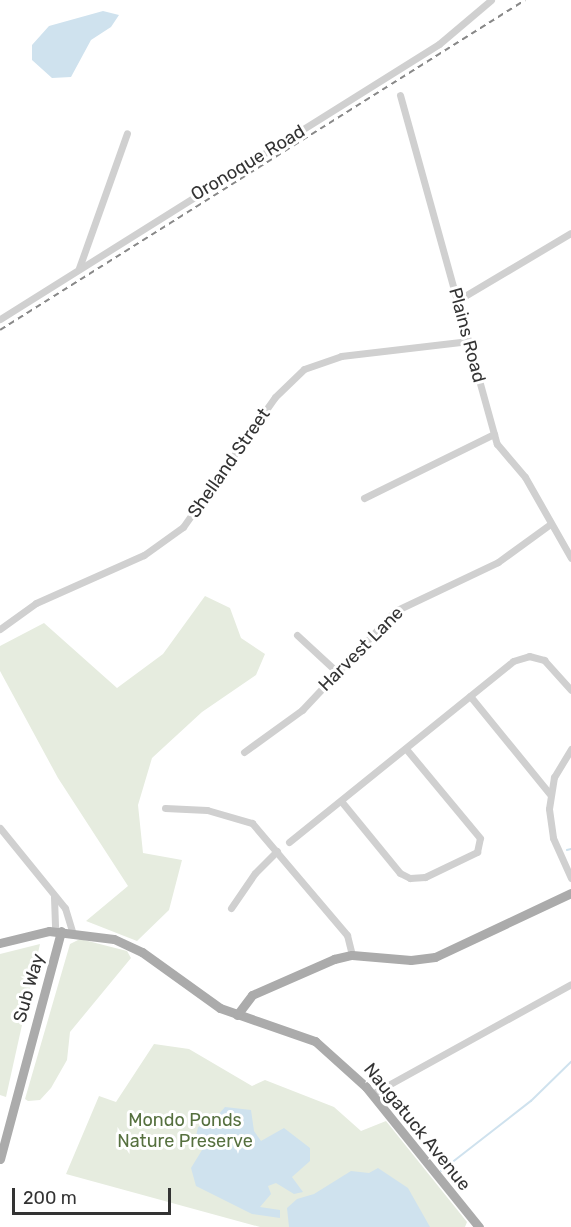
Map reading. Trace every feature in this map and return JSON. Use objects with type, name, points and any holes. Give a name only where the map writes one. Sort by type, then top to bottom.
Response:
[{"type":"main road","points":[[237,1015],[242,1003],[256,992],[352,955],[411,960],[435,957],[571,893]]},
{"type":"main road","name":"Naugatuck Avenue","points":[[0,944],[58,931],[72,931],[133,947],[199,996],[237,1015],[315,1041],[372,1094],[479,1227]]},
{"type":"main road","name":"Sub Way","points":[[0,1159],[58,931]]},
{"type":"street","name":"Oronoque Road","points":[[0,319],[439,44],[491,0]]},
{"type":"street","name":"Plains Road","points":[[400,94],[494,434],[501,450],[525,477],[549,525],[571,558]]},
{"type":"street","points":[[79,268],[127,133]]},
{"type":"street","points":[[458,300],[571,233]]},
{"type":"street","name":"Shelland Street","points":[[0,629],[43,599],[144,555],[183,527],[275,397],[304,369],[341,356],[469,341]]},
{"type":"street","points":[[364,498],[494,434]]},
{"type":"street","name":"Harvest Lane","points":[[244,752],[302,710],[401,607],[498,562],[549,525]]},
{"type":"street","points":[[297,635],[337,672]]},
{"type":"street","points":[[289,842],[513,661],[529,656],[550,665],[571,690]]},
{"type":"street","points":[[470,696],[550,794]]},
{"type":"street","points":[[341,801],[410,879],[425,877],[477,852],[480,838],[406,749]]},
{"type":"street","points":[[571,749],[550,794],[553,838],[571,878]]},
{"type":"street","points":[[165,808],[207,810],[252,822],[347,935],[352,955]]},
{"type":"street","points":[[0,828],[69,914],[72,931]]},
{"type":"street","points":[[231,908],[255,873],[277,851]]},
{"type":"street","points":[[54,897],[58,931]]},
{"type":"street","points":[[372,1094],[571,984]]},
{"type":"green space","points":[[205,596],[230,608],[241,638],[265,654],[256,675],[202,712],[152,758],[138,805],[143,853],[182,860],[169,910],[137,941],[86,921],[128,886],[58,778],[0,671],[0,646],[44,623],[117,688],[163,654]]},
{"type":"green space","points":[[80,939],[127,951],[131,958],[70,1032],[67,1060],[51,1088],[40,1100],[28,1101],[25,1099],[70,944]]},
{"type":"green space","points":[[40,944],[6,1097],[0,1095],[0,954]]},
{"type":"green space","name":"Mondo Ponds Nature Preserve","points":[[154,1044],[189,1049],[252,1086],[265,1080],[334,1107],[361,1131],[386,1121],[467,1222],[465,1227],[260,1227],[66,1174],[99,1096],[116,1102]]},
{"type":"water","points":[[103,11],[119,15],[111,27],[91,40],[71,77],[52,78],[32,60],[32,45],[49,26]]},
{"type":"water","points":[[225,1107],[251,1110],[254,1131],[261,1141],[284,1128],[310,1148],[310,1161],[292,1177],[303,1192],[294,1194],[276,1183],[268,1186],[271,1194],[260,1207],[280,1210],[280,1218],[252,1214],[196,1186],[191,1168],[202,1150],[196,1136],[198,1127],[211,1123]]},
{"type":"water","points":[[378,1168],[408,1188],[430,1227],[289,1227],[287,1208],[297,1199],[314,1194],[351,1171],[369,1173]]},
{"type":"waterway","points":[[567,850],[571,849]]},
{"type":"waterway","points":[[441,1171],[531,1101],[571,1062]]},
{"type":"railway","points":[[0,330],[525,0]]}]
